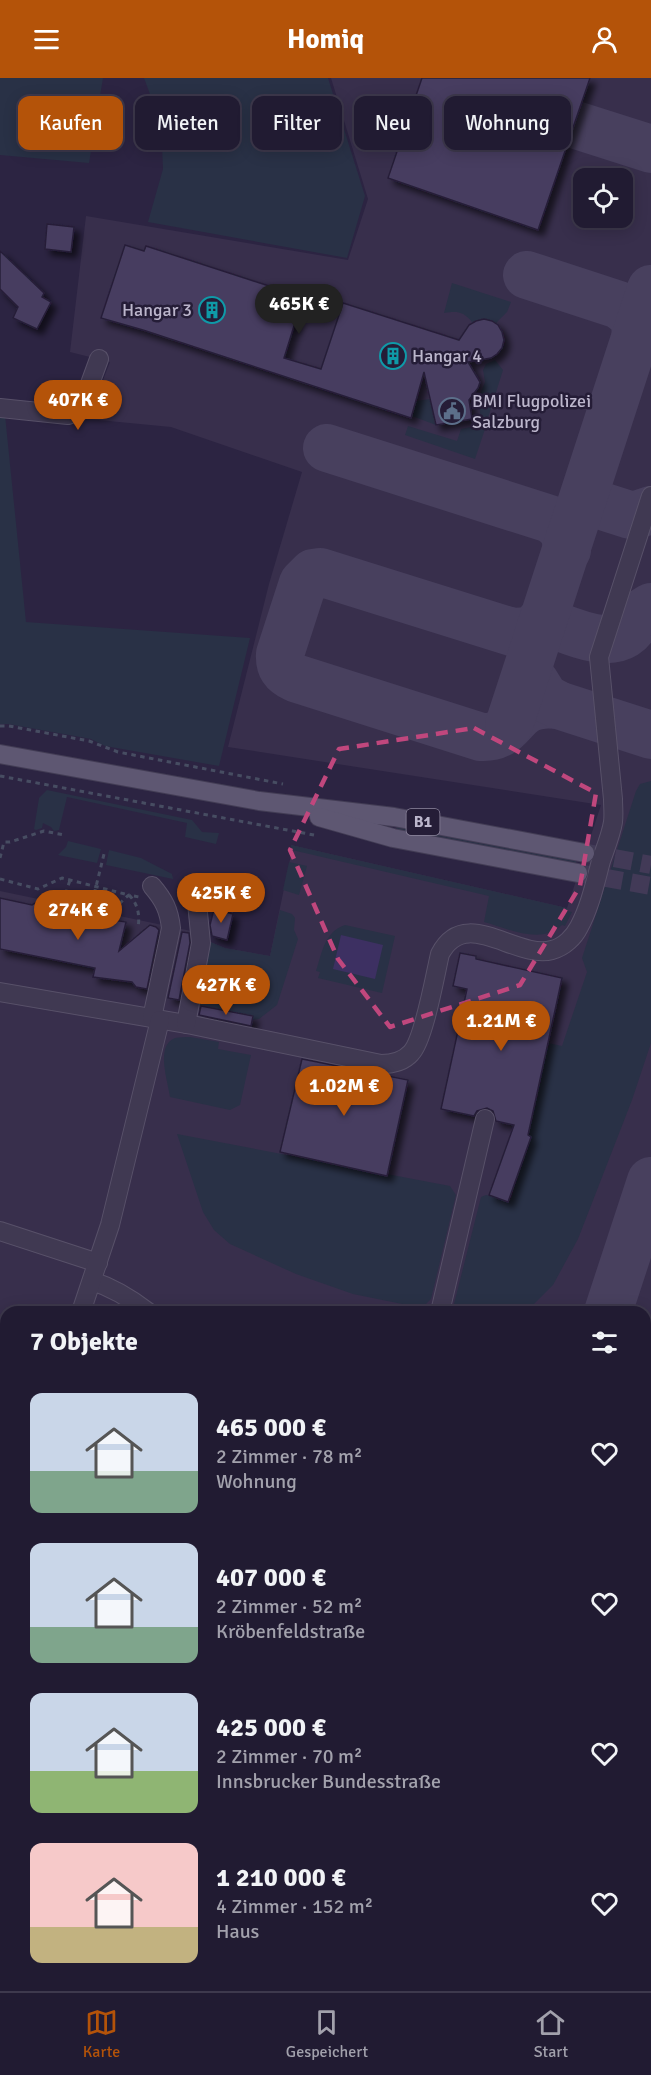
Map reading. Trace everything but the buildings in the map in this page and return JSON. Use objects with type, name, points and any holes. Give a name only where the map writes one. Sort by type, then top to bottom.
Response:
[{"type":"main road","name":"B1","points":[[0,754],[259,801],[394,817],[585,853]]},
{"type":"main road","name":"B1","points":[[259,801],[393,838],[578,873]]},
{"type":"street","points":[[0,408],[68,415],[80,411],[99,359]]},
{"type":"street","points":[[0,992],[186,1024],[381,1064],[393,1064],[413,1052],[420,1036],[440,954],[444,945],[451,938],[474,933],[534,950],[551,950],[568,942],[579,928],[586,912],[613,821],[613,799],[599,657],[651,496]]},
{"type":"street","points":[[506,859],[510,838]]},
{"type":"street","points":[[83,1306],[110,1226],[156,1019],[171,928],[170,914],[165,901],[152,886]]},
{"type":"street","points":[[186,1024],[201,943],[197,903],[187,893]]},
{"type":"street","points":[[441,1306],[485,1119]]},
{"type":"street","points":[[0,1231],[98,1263]]},
{"type":"street","points":[[92,1281],[113,1288],[141,1306]]},
{"type":"path","points":[[0,726],[89,741],[118,752]]},
{"type":"path","points":[[0,776],[317,836]]},
{"type":"path","points":[[0,858],[4,842],[44,831],[64,835]]},
{"type":"path","points":[[90,911],[105,850]]},
{"type":"path","points":[[0,879],[38,889],[62,878],[129,895],[137,909],[138,928]]},
{"type":"path","points":[[60,911],[70,880]]},
{"type":"highlighted area","points":[[474,728],[596,793],[580,886],[520,985],[390,1027],[338,959],[290,850],[339,749]]},
{"type":"shaded area","points":[[0,78],[103,78],[100,96],[18,96],[18,150],[91,150],[89,163],[0,155]]},
{"type":"shaded area","points":[[144,78],[328,78],[334,96],[252,96],[252,150],[342,150],[342,123],[365,196],[347,258],[148,222],[163,169],[162,150],[240,150],[240,96],[151,96]]},
{"type":"shaded area","points":[[331,78],[651,78],[651,1306],[0,1306],[0,891],[196,932],[208,941],[225,948],[270,956],[292,850],[291,845],[567,908],[601,805],[228,747],[269,584],[302,472],[171,427],[88,419],[110,362],[70,352],[86,216],[348,260],[368,199],[342,114],[342,96],[337,96]]},
{"type":"shaded area","points":[[452,283],[511,302],[507,312],[495,324],[484,319],[472,322],[460,313],[444,313]]},
{"type":"shaded area","points":[[495,360],[503,370],[487,421],[481,419],[478,399],[485,382],[483,370],[486,364]]},
{"type":"shaded area","points":[[430,399],[436,425],[412,416],[416,401]]},
{"type":"shaded area","points":[[0,415],[5,415],[26,622],[250,638],[219,766],[105,746],[91,739],[0,724]]},
{"type":"shaded area","points":[[408,426],[457,441],[461,429],[486,426],[475,459],[405,435]]},
{"type":"shaded area","points":[[651,781],[651,1043],[632,1100],[578,1239],[553,1285],[532,1306],[454,1306],[481,1197],[486,1195],[511,1200],[548,1043],[562,1046],[587,972],[582,958],[640,784]]},
{"type":"shaded area","points":[[47,790],[192,820],[202,832],[219,833],[216,844],[185,837],[187,823],[67,797],[59,830],[54,831],[43,823],[42,828],[36,830],[34,829],[39,798]]},
{"type":"shaded area","points":[[395,826],[576,858],[576,864],[398,830]]},
{"type":"shaded area","points":[[68,841],[101,849],[97,863],[58,855],[66,847]]},
{"type":"shaded area","points":[[291,845],[567,908],[567,911],[572,912],[565,926],[562,925],[544,934],[524,934],[484,922],[489,896],[292,850]]},
{"type":"shaded area","points":[[109,850],[141,858],[172,874],[173,879],[106,865]]},
{"type":"shaded area","points":[[289,862],[307,866],[299,895],[283,890]]},
{"type":"shaded area","points":[[280,910],[292,914],[295,918],[294,930],[298,939],[277,1005],[259,1019],[252,1020],[252,1016],[196,1005],[208,941],[225,948],[270,956]]},
{"type":"shaded area","points":[[345,925],[395,936],[382,993],[318,978],[320,972],[316,971],[328,938],[338,928]]},
{"type":"shaded area","points":[[341,935],[383,945],[375,979],[333,969]]},
{"type":"shaded area","points":[[190,1037],[219,1042],[218,1049],[251,1055],[240,1105],[230,1110],[170,1097],[164,1064],[166,1048],[175,1038]]},
{"type":"shaded area","points":[[177,1134],[450,1186],[456,1195],[431,1299],[424,1306],[412,1306],[353,1294],[296,1274],[230,1244],[214,1230],[203,1212]]},
{"type":"taxiway","points":[[579,126],[651,149]]},
{"type":"taxiway","points":[[527,275],[619,305],[632,315],[636,336]]},
{"type":"taxiway","points":[[509,725],[651,289]]},
{"type":"taxiway","points":[[327,448],[550,519],[563,532],[567,550]]},
{"type":"taxiway","points":[[583,500],[630,515],[651,510]]},
{"type":"taxiway","points":[[544,618],[531,631],[512,632],[320,572],[313,573],[303,583],[280,654],[280,663],[285,672],[295,678],[481,737],[493,736],[502,732],[530,708],[558,705]]},
{"type":"taxiway","points":[[543,621],[582,635],[610,639],[622,636],[632,629],[638,615],[651,607]]},
{"type":"taxiway","points":[[535,682],[545,698],[558,705],[651,735]]},
{"type":"taxiway","points":[[610,1306],[651,1181]]},
{"type":"tunnel","points":[[588,853],[651,865]]},
{"type":"tunnel","points":[[578,873],[651,886]]},
{"type":"place","name":"Hangar 3","points":[[212,310]]},
{"type":"place","name":"Hangar 4","points":[[393,356]]},
{"type":"place","name":"BMI Flugpolizei Salzburg","points":[[452,411]]}]
